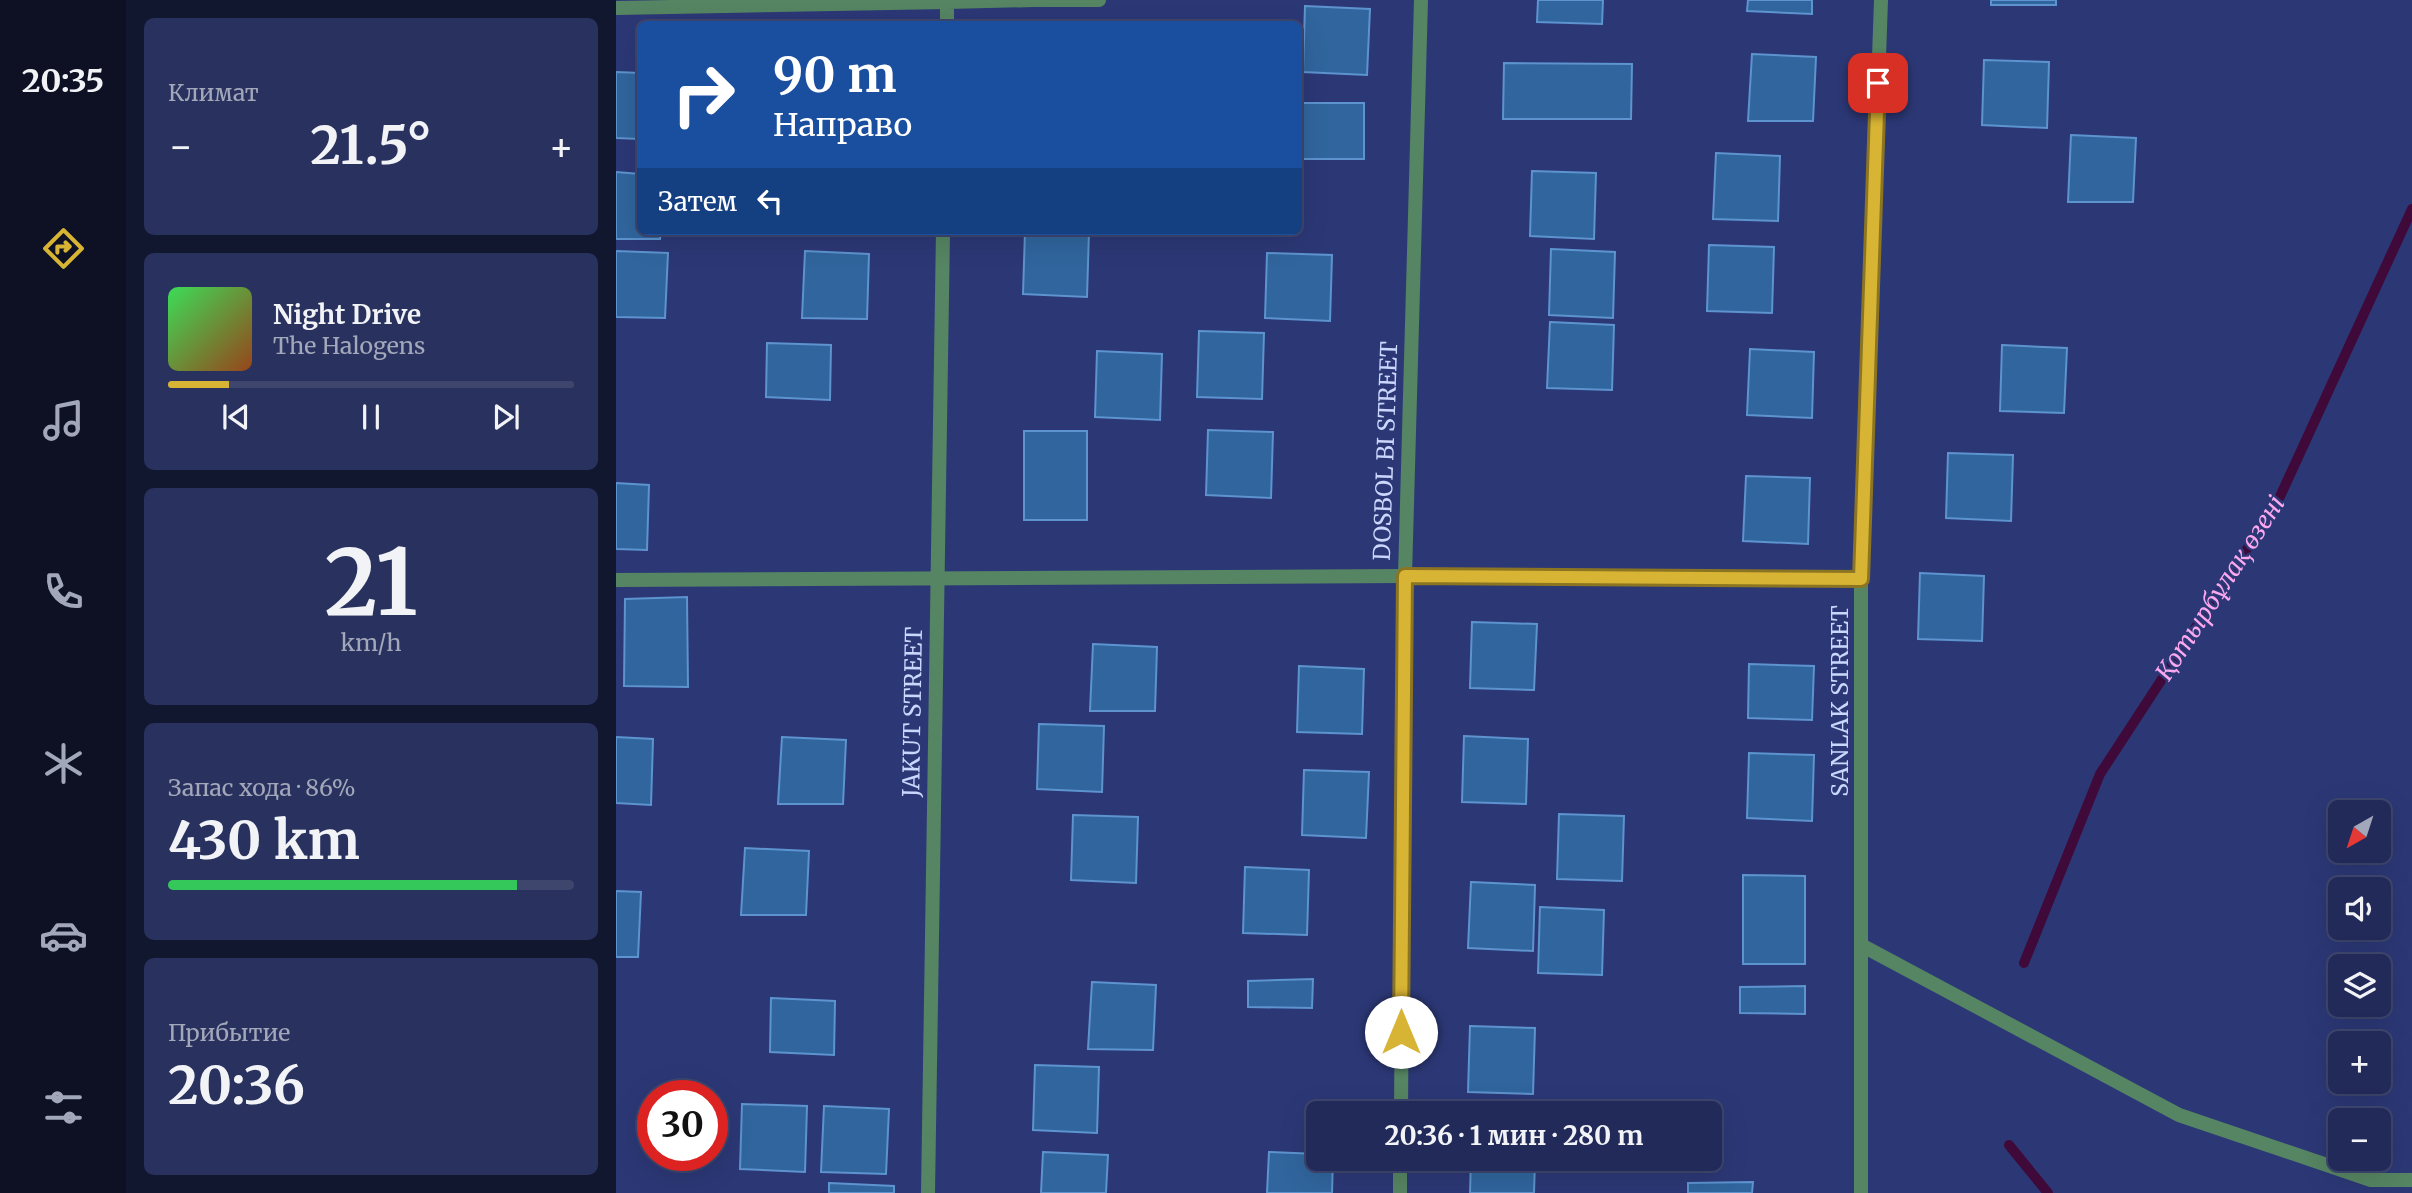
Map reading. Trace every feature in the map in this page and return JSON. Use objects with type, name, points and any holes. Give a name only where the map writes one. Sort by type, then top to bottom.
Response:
[{"type":"street","points":[[616,8],[1099,0]]},
{"type":"street","name":"DOSBOL BI STREET","points":[[1401,1101],[1405,576],[1422,0]]},
{"type":"street","name":"SANLAK STREET","points":[[1861,1193],[1861,579],[1881,0]]},
{"type":"street","points":[[947,2],[947,21]]},
{"type":"street","name":"JAKUT STREET","points":[[928,1193],[943,235]]},
{"type":"street","points":[[616,580],[1405,576],[1861,579]]},
{"type":"street","points":[[1861,944],[2179,1115],[2371,1180],[2412,1180]]},
{"type":"street","points":[[1400,1193],[1401,1171]]},
{"type":"building","points":[[1538,0],[1603,0],[1602,24],[1537,22]]},
{"type":"building","points":[[1748,0],[1812,0],[1812,14],[1747,11]]},
{"type":"building","points":[[1991,0],[2056,0],[2056,5],[1991,5]]},
{"type":"building","points":[[1305,6],[1370,9],[1367,75],[1303,72]]},
{"type":"building","points":[[1752,54],[1816,57],[1813,121],[1748,121]]},
{"type":"building","points":[[1984,60],[2049,62],[2047,128],[1982,125]]},
{"type":"building","points":[[1504,63],[1632,64],[1631,119],[1503,119]]},
{"type":"building","points":[[616,72],[637,73],[637,139],[616,138]]},
{"type":"building","points":[[1302,103],[1364,103],[1364,159],[1302,159]]},
{"type":"building","points":[[2071,135],[2136,138],[2133,202],[2068,202]]},
{"type":"building","points":[[1716,153],[1780,156],[1778,221],[1713,219]]},
{"type":"building","points":[[1532,171],[1596,173],[1594,239],[1530,236]]},
{"type":"building","points":[[616,172],[637,174],[637,235],[660,235],[660,239],[616,239]]},
{"type":"building","points":[[1025,235],[1089,235],[1087,297],[1023,294]]},
{"type":"building","points":[[1709,245],[1774,247],[1772,313],[1707,311]]},
{"type":"building","points":[[1551,249],[1615,252],[1613,318],[1549,315]]},
{"type":"building","points":[[616,251],[668,253],[665,318],[616,317]]},
{"type":"building","points":[[805,251],[869,254],[867,319],[802,318]]},
{"type":"building","points":[[1267,253],[1332,255],[1330,321],[1265,318]]},
{"type":"building","points":[[1550,322],[1614,325],[1612,390],[1547,388]]},
{"type":"building","points":[[1199,331],[1264,333],[1262,399],[1197,397]]},
{"type":"building","points":[[767,343],[831,345],[830,400],[766,397]]},
{"type":"building","points":[[2002,345],[2067,348],[2064,413],[2000,411]]},
{"type":"building","points":[[1750,349],[1814,352],[1812,418],[1747,415]]},
{"type":"building","points":[[1097,351],[1162,354],[1160,420],[1095,417]]},
{"type":"building","points":[[1208,430],[1273,432],[1271,498],[1206,495]]},
{"type":"building","points":[[1024,431],[1087,431],[1087,520],[1024,520]]},
{"type":"building","points":[[1948,453],[2013,455],[2011,521],[1946,518]]},
{"type":"building","points":[[1746,476],[1810,478],[1808,544],[1743,541]]},
{"type":"building","points":[[616,483],[649,485],[647,550],[616,549]]},
{"type":"building","points":[[1920,573],[1984,576],[1982,641],[1918,639]]},
{"type":"building","points":[[687,597],[688,687],[624,686],[625,599]]},
{"type":"building","points":[[1472,622],[1537,624],[1534,690],[1470,688]]},
{"type":"building","points":[[1093,644],[1157,647],[1155,711],[1090,711]]},
{"type":"building","points":[[1749,664],[1814,666],[1812,720],[1748,718]]},
{"type":"building","points":[[1299,666],[1364,669],[1362,734],[1297,732]]},
{"type":"building","points":[[1039,724],[1104,726],[1102,792],[1037,789]]},
{"type":"building","points":[[1464,736],[1528,739],[1526,804],[1462,802]]},
{"type":"building","points":[[616,737],[653,739],[651,805],[616,803]]},
{"type":"building","points":[[782,737],[846,740],[843,804],[778,804]]},
{"type":"building","points":[[1749,753],[1814,755],[1812,821],[1747,818]]},
{"type":"building","points":[[1304,770],[1369,772],[1366,838],[1302,835]]},
{"type":"building","points":[[1559,814],[1624,816],[1622,881],[1557,879]]},
{"type":"building","points":[[1073,815],[1138,817],[1136,883],[1071,880]]},
{"type":"building","points":[[745,848],[809,851],[806,915],[741,915]]},
{"type":"building","points":[[1245,867],[1309,870],[1307,935],[1243,933]]},
{"type":"building","points":[[1743,875],[1805,876],[1805,964],[1743,964]]},
{"type":"building","points":[[1471,882],[1535,885],[1533,951],[1468,948]]},
{"type":"building","points":[[616,891],[641,892],[638,957],[616,957]]},
{"type":"building","points":[[1540,907],[1604,910],[1602,975],[1538,973]]},
{"type":"building","points":[[1313,979],[1312,1008],[1248,1007],[1248,981]]},
{"type":"building","points":[[1092,982],[1156,985],[1153,1050],[1088,1049]]},
{"type":"building","points":[[1805,986],[1805,1014],[1740,1013],[1740,987]]},
{"type":"building","points":[[771,998],[835,1001],[834,1055],[770,1052]]},
{"type":"building","points":[[1470,1026],[1535,1028],[1533,1094],[1468,1092]]},
{"type":"building","points":[[1035,1065],[1099,1067],[1097,1133],[1033,1130]]},
{"type":"building","points":[[742,1104],[807,1106],[805,1172],[740,1169]]},
{"type":"building","points":[[824,1106],[889,1109],[886,1174],[821,1172]]},
{"type":"building","points":[[1043,1152],[1108,1155],[1106,1193],[1041,1193]]},
{"type":"building","points":[[1269,1152],[1306,1154],[1306,1171],[1333,1171],[1332,1193],[1267,1193]]},
{"type":"building","points":[[1471,1171],[1535,1171],[1534,1193],[1470,1193]]},
{"type":"building","points":[[1753,1182],[1752,1193],[1688,1193],[1688,1183]]},
{"type":"building","points":[[829,1183],[894,1186],[894,1193],[829,1193]]},
{"type":"waterway","name":"Қотырбұлақ өзені","points":[[2024,963],[2100,774],[2277,503],[2412,209]]},
{"type":"waterway","name":"Қотырбұлақ өзені","points":[[2009,1145],[2048,1193]]},
{"type":"route","points":[[1401,1032],[1405,576],[1861,579],[1878,83]]}]
